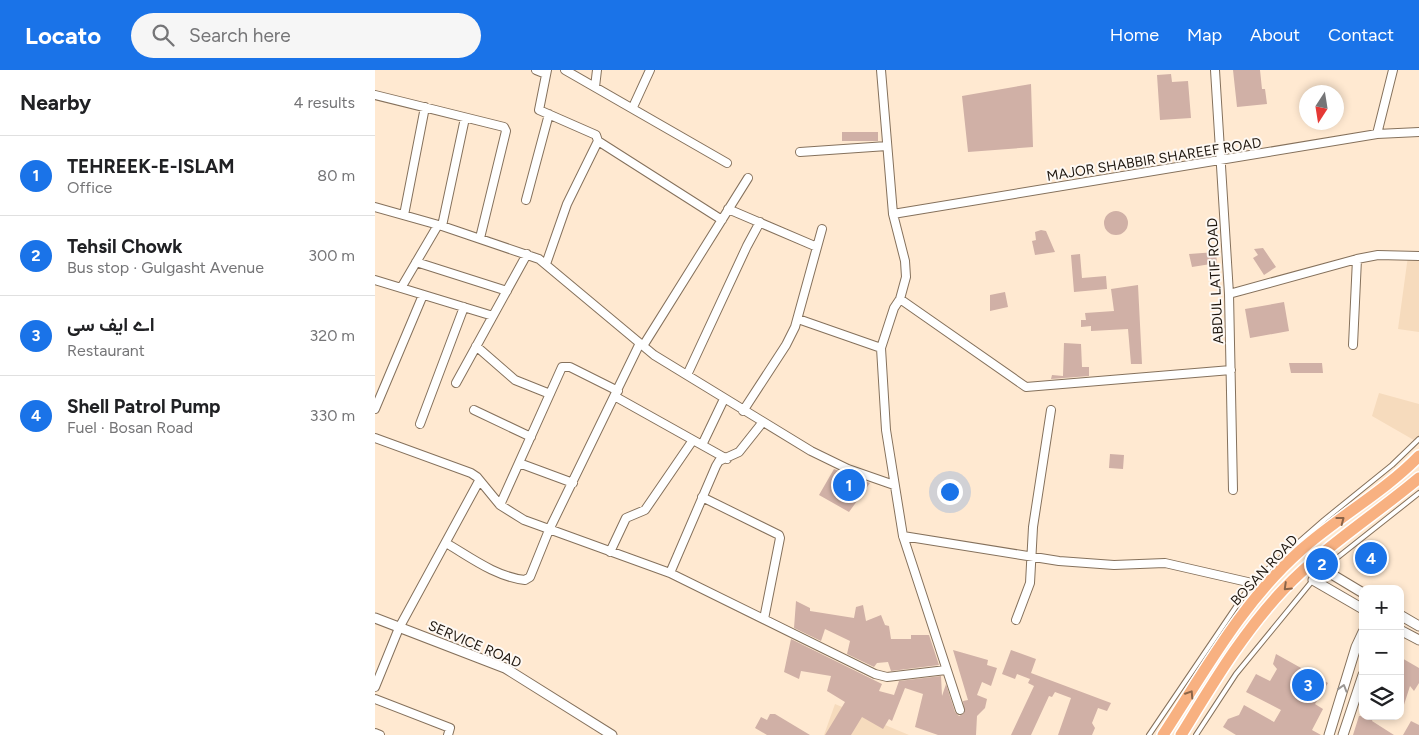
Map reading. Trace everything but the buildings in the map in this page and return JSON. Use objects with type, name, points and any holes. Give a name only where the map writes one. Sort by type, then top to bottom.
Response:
[{"type":"main road","name":"BOSAN ROAD","points":[[1163,735],[1230,633],[1271,581],[1301,550],[1386,485],[1419,456]]},
{"type":"main road","name":"BOSAN ROAD","points":[[1181,735],[1265,610],[1286,587],[1321,556],[1419,478]]},
{"type":"street","points":[[535,70],[546,72],[538,106],[539,110],[596,135],[598,142],[722,220]]},
{"type":"street","points":[[565,70],[633,107],[727,163]]},
{"type":"street","points":[[595,87],[597,70]]},
{"type":"street","points":[[633,107],[650,70]]},
{"type":"street","points":[[881,70],[893,214],[905,261],[906,277],[900,300],[894,308],[881,348],[886,430],[903,536],[960,710]]},
{"type":"street","name":"ABDUL LATIF ROAD","points":[[1215,70],[1229,294],[1233,490]]},
{"type":"street","points":[[1377,134],[1393,70]]},
{"type":"street","points":[[375,95],[506,129],[480,238]]},
{"type":"street","points":[[404,215],[425,108]]},
{"type":"street","points":[[526,200],[549,114]]},
{"type":"street","points":[[401,288],[440,225],[465,118]]},
{"type":"street","name":"MAJOR SHABBIR SHAREEF ROAD","points":[[893,214],[1377,134],[1419,132]]},
{"type":"street","points":[[546,264],[567,204],[598,142]]},
{"type":"street","points":[[800,152],[887,146]]},
{"type":"street","points":[[446,543],[498,573],[525,580],[533,572],[549,530],[641,345],[748,178]]},
{"type":"street","points":[[375,207],[480,238],[527,254],[546,264],[641,345],[724,399],[811,451],[849,469],[895,485]]},
{"type":"street","points":[[729,209],[817,247]]},
{"type":"street","points":[[687,375],[744,252],[760,222]]},
{"type":"street","points":[[743,411],[786,345],[798,319],[822,229]]},
{"type":"street","points":[[456,383],[527,254]]},
{"type":"street","points":[[1229,294],[1357,259],[1379,255],[1419,256]]},
{"type":"street","points":[[1353,345],[1357,259]]},
{"type":"street","points":[[416,262],[507,291]]},
{"type":"street","points":[[375,280],[493,316]]},
{"type":"street","points":[[375,409],[423,295]]},
{"type":"street","points":[[900,300],[1026,387],[1231,370]]},
{"type":"street","points":[[420,424],[464,307]]},
{"type":"street","points":[[798,319],[881,348]]},
{"type":"street","points":[[477,346],[515,380],[550,394]]},
{"type":"street","points":[[500,504],[562,367],[565,366],[617,394],[727,459]]},
{"type":"street","points":[[702,445],[724,399]]},
{"type":"street","points":[[474,410],[531,437]]},
{"type":"street","points":[[1016,620],[1030,583],[1030,557],[1051,410]]},
{"type":"street","points":[[670,573],[719,461],[739,452],[762,422]]},
{"type":"street","points":[[375,438],[471,473],[512,514],[549,530],[670,573],[881,676],[946,670]]},
{"type":"street","points":[[610,552],[626,518],[645,510],[693,440]]},
{"type":"street","points":[[519,463],[573,483]]},
{"type":"street","points":[[375,687],[399,628],[479,481]]},
{"type":"street","points":[[702,497],[779,535],[780,538],[764,619]]},
{"type":"street","points":[[903,536],[1030,557],[1114,565],[1165,563],[1252,583]]},
{"type":"street","points":[[1323,569],[1359,591]]},
{"type":"street","points":[[1313,580],[1359,607]]},
{"type":"street","points":[[1404,617],[1419,626]]},
{"type":"street","name":"SERVICE ROAD","points":[[375,618],[505,668],[612,735]]},
{"type":"street","points":[[1404,632],[1419,640]]},
{"type":"street","points":[[1329,735],[1359,641]]},
{"type":"street","points":[[1343,735],[1359,687]]},
{"type":"street","points":[[375,699],[450,728],[448,735]]},
{"type":"street","points":[[375,733],[380,735]]},
{"type":"lane","points":[[1149,735],[1252,583],[1324,520],[1393,465],[1419,439]]},
{"type":"lane","points":[[1196,735],[1236,674],[1323,569],[1419,493]]},
{"type":"shaded area","points":[[1408,256],[1419,258],[1419,332],[1398,329]]},
{"type":"shaded area","points":[[1379,393],[1419,404],[1419,443],[1372,416]]},
{"type":"shaded area","points":[[835,704],[909,735],[824,735]]},
{"type":"place","name":"TEHREEK-E-ISLAM","points":[[849,485]]},
{"type":"place","name":"Shell Patrol Pump","points":[[1371,558]]},
{"type":"place","name":"Tehsil Chowk","points":[[1322,564]]},
{"type":"place","name":"اے ایف سی","points":[[1308,685]]}]
